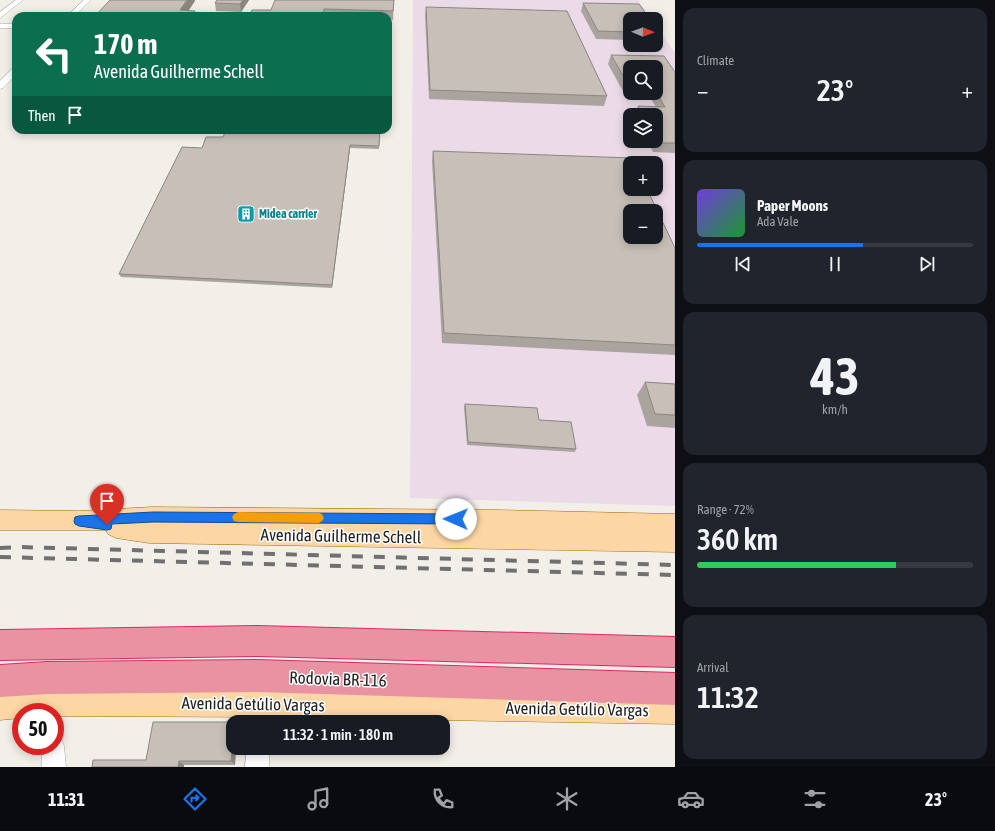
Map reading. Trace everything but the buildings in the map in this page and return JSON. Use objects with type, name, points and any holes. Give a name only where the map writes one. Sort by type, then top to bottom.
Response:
[{"type":"highway","points":[[0,645],[59,642],[258,641],[675,652]]},
{"type":"highway","name":"Rodovia BR-116","points":[[0,681],[47,678],[257,676],[675,689]]},
{"type":"main road","name":"Avenida Guilherme Schell","points":[[0,520],[79,521],[176,517],[497,520],[675,525]]},
{"type":"main road","name":"Avenida Guilherme Schell","points":[[79,521],[150,532],[675,541]]},
{"type":"main road","name":"Avenida Getúlio Vargas","points":[[0,706],[12,706]]},
{"type":"main road","name":"Avenida Getúlio Vargas","points":[[64,707],[261,713],[675,710]]},
{"type":"street","points":[[0,16],[20,0]]},
{"type":"street","points":[[76,12],[88,0]]},
{"type":"street","points":[[0,26],[12,26]]},
{"type":"street","points":[[0,86],[12,74]]},
{"type":"street","points":[[53,755],[54,767]]},
{"type":"street","points":[[257,767],[258,755]]},
{"type":"shaded area","points":[[413,0],[638,0],[646,12],[623,12],[623,52],[663,52],[663,36],[675,53],[675,506],[410,498]]},
{"type":"railway","points":[[0,548],[19,547],[675,565]]},
{"type":"railway","points":[[0,557],[675,575]]},
{"type":"slow traffic","points":[[238,517],[319,518]]},
{"type":"place","name":"Midea carrier","points":[[246,214]]},
{"type":"route","points":[[107,525],[79,521],[153,517],[456,519]]}]
